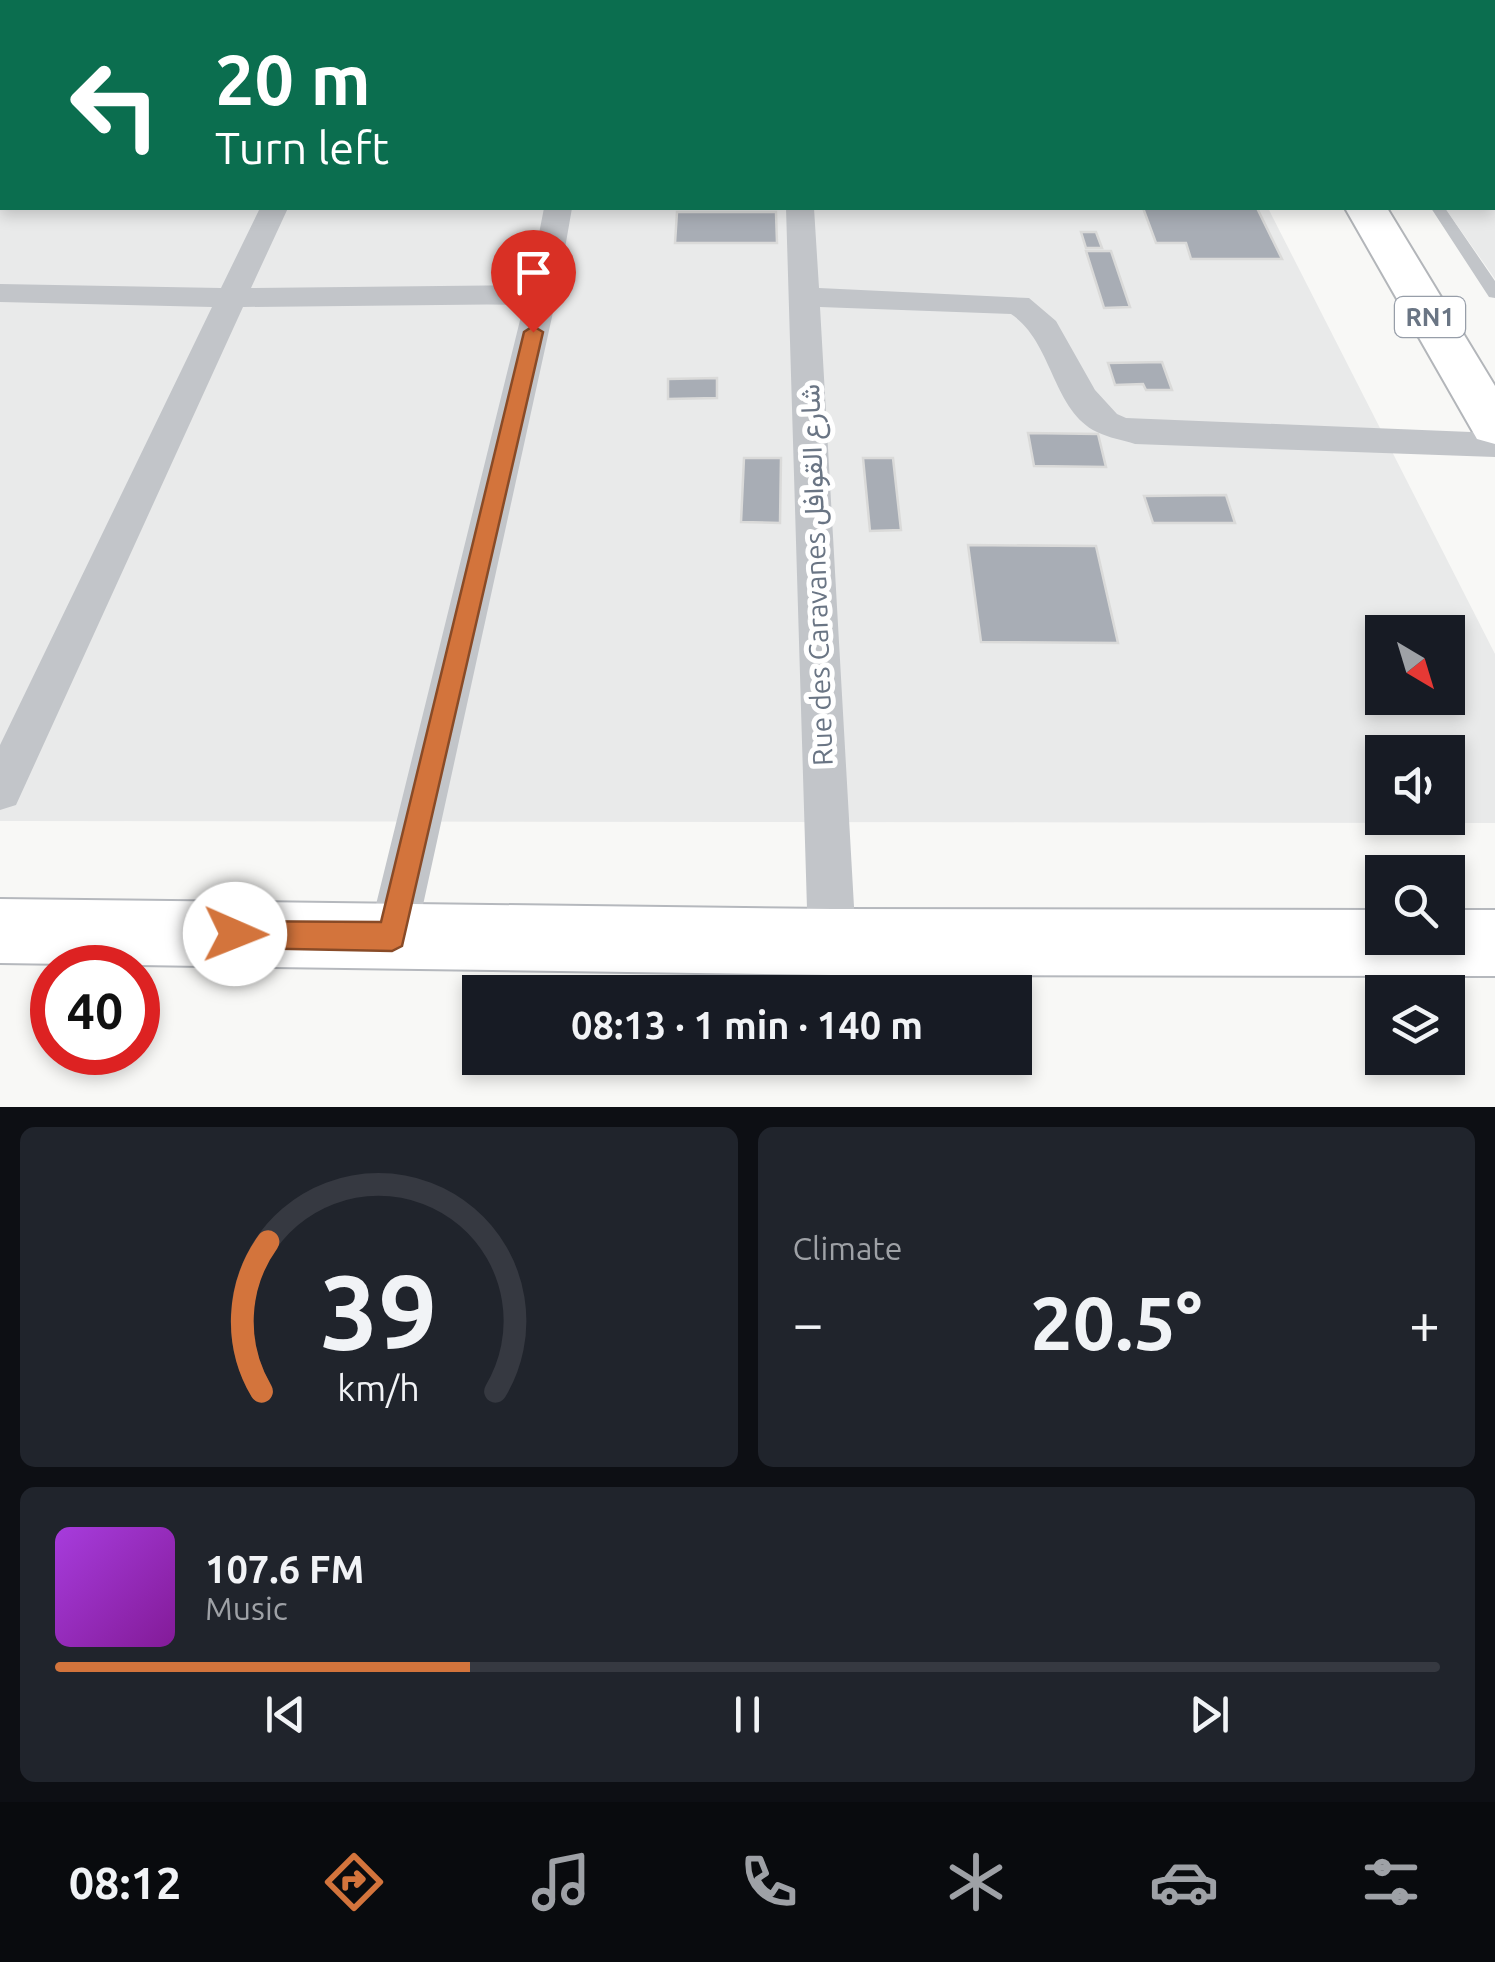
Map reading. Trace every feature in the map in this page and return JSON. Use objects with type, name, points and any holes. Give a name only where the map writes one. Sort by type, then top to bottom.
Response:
[{"type":"highway","name":"RN1","points":[[1367,210],[1481,379],[1495,427]]},
{"type":"street","points":[[0,792],[273,210]]},
{"type":"street","points":[[392,936],[542,294],[558,210]]},
{"type":"street","name":"Rue des Caravanes شارع القوافل","points":[[800,210],[832,942]]},
{"type":"street","points":[[0,293],[232,298],[542,294]]},
{"type":"street","points":[[804,297],[1018,304],[1036,313],[1092,408],[1107,423],[1135,432],[1495,445]]},
{"type":"street","points":[[0,932],[832,942],[1495,943]]},
{"type":"lane","points":[[1439,210],[1495,293]]},
{"type":"shaded area","points":[[0,210],[1269,210],[1495,654],[1495,823],[1465,823],[1465,735],[1365,735],[1365,823],[0,821]]},
{"type":"shaded area","points":[[1446,210],[1495,210],[1495,279]]},
{"type":"building","points":[[1144,210],[1258,210],[1282,259],[1191,259],[1186,243],[1156,243]]},
{"type":"building","points":[[677,212],[776,212],[777,243],[675,243]]},
{"type":"building","points":[[1081,232],[1096,232],[1102,248],[1086,248]]},
{"type":"building","points":[[1086,251],[1111,251],[1130,307],[1104,308]]},
{"type":"building","points":[[1162,362],[1172,390],[1146,390],[1143,384],[1115,385],[1108,363]]},
{"type":"building","points":[[717,378],[717,398],[668,399],[668,379]]},
{"type":"building","points":[[1028,433],[1098,434],[1106,467],[1034,466]]},
{"type":"building","points":[[744,458],[781,458],[780,523],[741,522]]},
{"type":"building","points":[[863,458],[893,458],[901,530],[870,531]]},
{"type":"building","points":[[1226,495],[1235,523],[1153,523],[1144,496]]},
{"type":"building","points":[[968,545],[1096,546],[1118,643],[981,642]]},
{"type":"route","points":[[235,934],[392,936],[533,332]]}]
